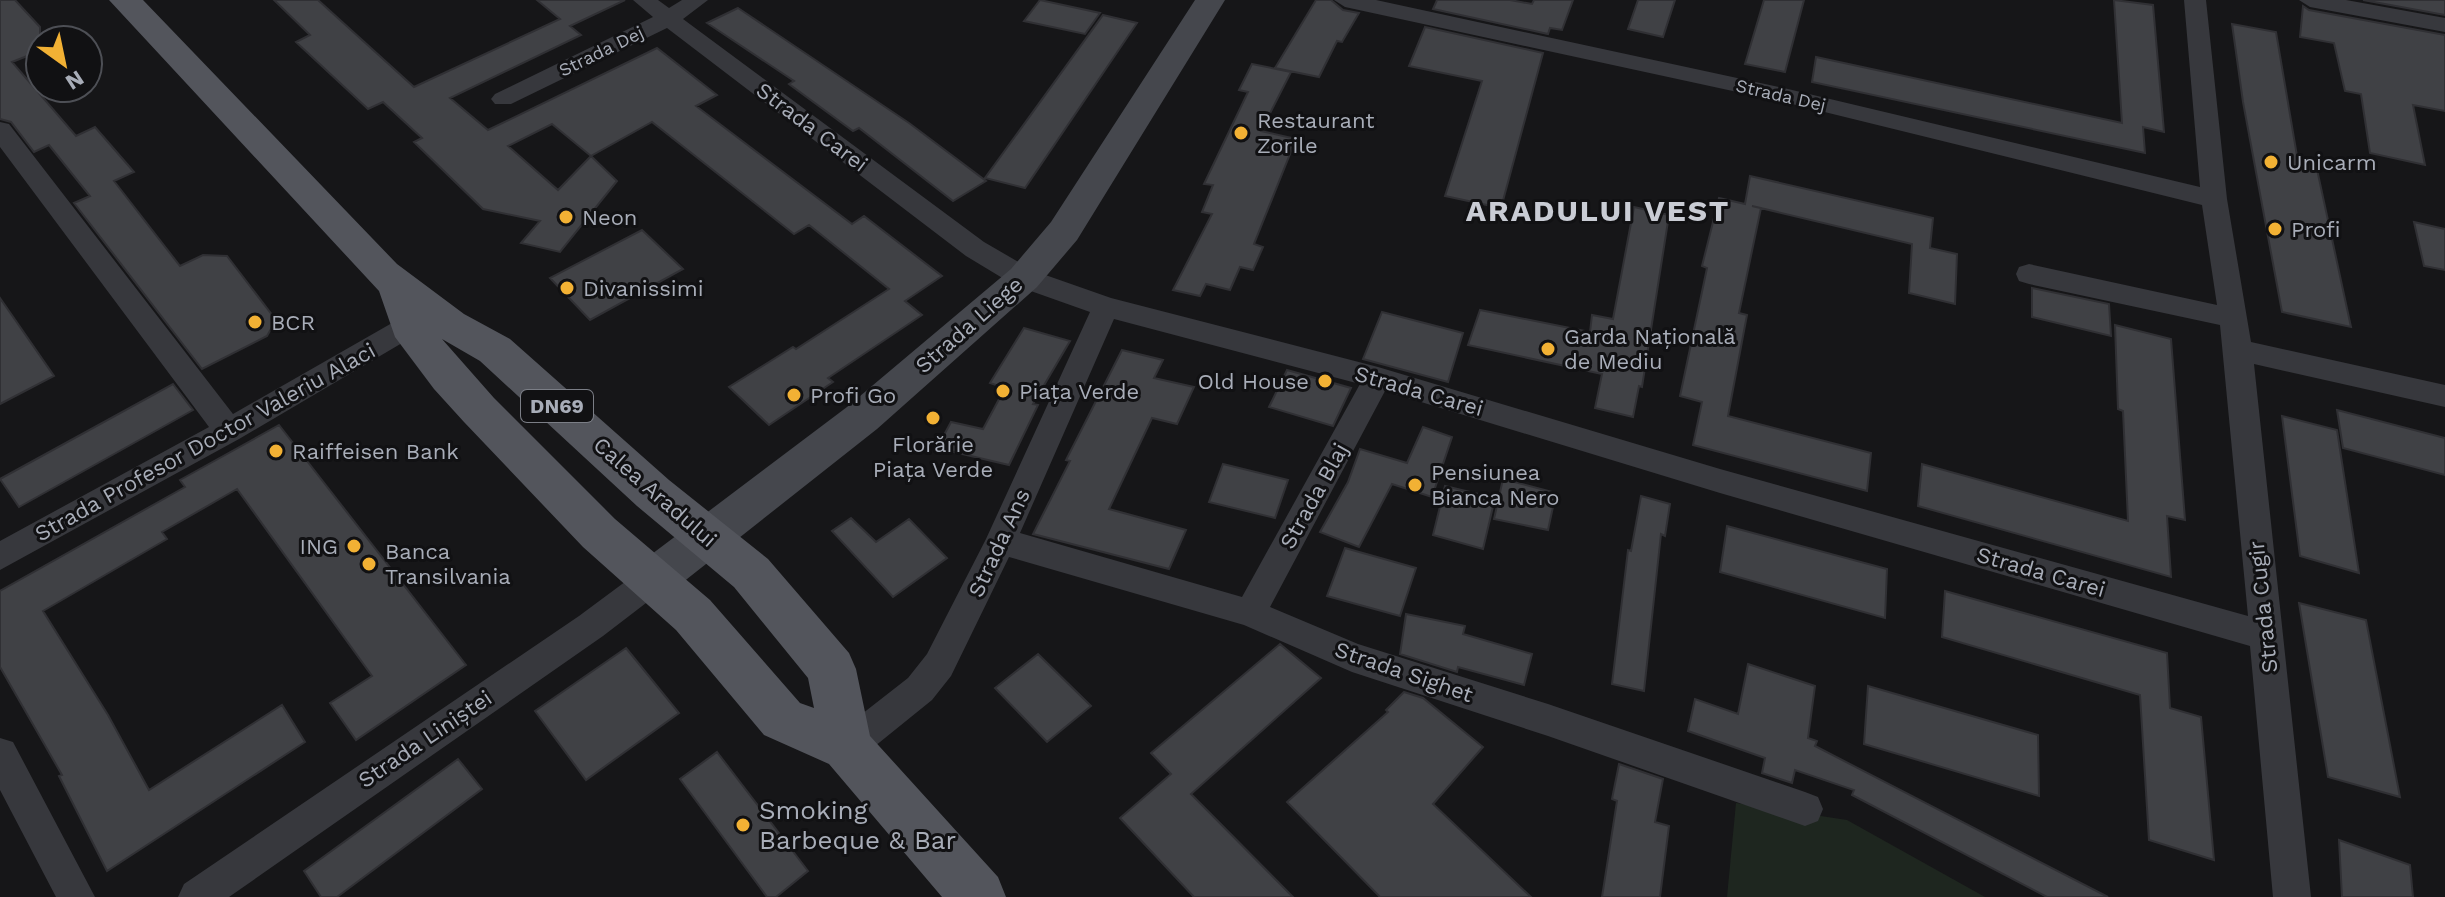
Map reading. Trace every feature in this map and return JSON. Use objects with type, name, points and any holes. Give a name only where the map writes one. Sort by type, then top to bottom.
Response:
[{"type":"main road","name":"Calea Aradului","points":[[125,0],[403,307],[449,378],[479,410],[599,533],[693,615],[782,719],[847,747],[970,894]]},
{"type":"main road","name":"Calea Aradului","points":[[403,307],[450,325],[495,350],[653,493],[751,573],[831,669],[847,747]]},
{"type":"street","name":"Strada Carei","points":[[644,0],[975,249],[1024,278],[1106,307],[1378,378],[1720,481],[2266,636]]},
{"type":"street","name":"Strada Dej","points":[[503,99],[669,18],[697,0]]},
{"type":"street","name":"Strada Liege","points":[[652,580],[862,418],[1024,278],[1064,231],[1210,0]]},
{"type":"street","name":"Strada Dej","points":[[1345,0],[1758,89],[2214,199]]},
{"type":"street","name":"Strada Cugir","points":[[2195,0],[2214,199],[2238,350],[2292,897]]},
{"type":"street","points":[[2310,0],[2445,25]]},
{"type":"street","points":[[0,130],[229,431]]},
{"type":"street","points":[[2029,274],[2233,318]]},
{"type":"street","name":"Strada Profesor Doctor Valeriu Alaci","points":[[0,557],[229,431],[403,307]]},
{"type":"street","name":"Strada Ans","points":[[847,747],[920,689],[939,665],[1001,541],[1106,307]]},
{"type":"street","points":[[2238,350],[2445,396]]},
{"type":"street","name":"Strada Blaj","points":[[1250,613],[1378,378]]},
{"type":"street","name":"Strada Sighet","points":[[1001,541],[1250,613],[1352,657],[1548,720],[1805,809]]},
{"type":"street","name":"Strada Liniștei","points":[[197,897],[591,626],[652,580]]},
{"type":"street","points":[[0,754],[76,897]]},
{"type":"shaded area","points":[[1736,803],[1847,820],[1985,897],[1727,897]]},
{"type":"building","points":[[0,0],[15,0],[37,24],[24,24],[24,57],[12,62],[24,76],[24,104],[48,104],[76,136],[95,127],[134,172],[114,181],[180,266],[203,255],[227,256],[276,320],[267,336],[202,369],[74,203],[90,196],[49,145],[34,152],[11,122],[0,119]]},
{"type":"building","points":[[274,0],[318,0],[414,87],[560,19],[537,0],[625,0],[570,26],[581,35],[450,98],[488,130],[657,48],[717,95],[696,106],[852,224],[864,216],[942,276],[905,301],[922,315],[828,378],[833,382],[769,425],[729,387],[793,347],[796,349],[889,289],[809,225],[794,234],[652,122],[591,156],[617,181],[560,252],[521,243],[540,221],[483,209],[414,142],[422,138],[383,102],[368,109],[296,42],[310,35]],"holes":[[[552,124],[591,156],[558,190],[508,146]]]},
{"type":"building","points":[[1040,0],[1100,13],[1085,34],[1024,21]]},
{"type":"building","points":[[1316,0],[1331,0],[1343,10],[1359,13],[1342,42],[1337,41],[1319,77],[1275,68]]},
{"type":"building","points":[[1437,0],[1510,0],[1532,4],[1534,0],[1573,0],[1562,30],[1550,28],[1548,34],[1433,9]]},
{"type":"building","points":[[1638,0],[1675,0],[1663,37],[1628,29]]},
{"type":"building","points":[[1764,0],[1804,0],[1785,72],[1745,64]]},
{"type":"building","points":[[2114,0],[2153,5],[2164,132],[2143,127],[2145,153],[1812,82],[1816,57],[2122,123]]},
{"type":"building","points":[[2363,0],[2445,0],[2445,15]]},
{"type":"building","points":[[2303,6],[2309,10],[2445,35],[2445,111],[2413,105],[2425,165],[2370,153],[2361,94],[2345,91],[2334,43],[2300,37]]},
{"type":"building","points":[[738,8],[909,123],[986,181],[953,201],[859,128],[853,131],[789,84],[794,81],[707,23]]},
{"type":"building","points":[[1103,15],[1137,23],[1025,188],[985,178]]},
{"type":"building","points":[[2232,24],[2276,32],[2297,156],[2315,160],[2351,327],[2282,312],[2243,102]]},
{"type":"building","points":[[1425,27],[1543,53],[1501,208],[1445,196],[1482,81],[1409,66]]},
{"type":"building","points":[[1252,64],[1291,72],[1261,131],[1296,139],[1254,244],[1263,247],[1253,270],[1240,267],[1230,290],[1206,284],[1200,296],[1173,290],[1212,214],[1202,212],[1213,185],[1204,184],[1248,92],[1239,90]]},
{"type":"building","points":[[1750,176],[1933,218],[1930,248],[1957,254],[1955,304],[1909,293],[1912,244],[1761,208],[1739,313],[1747,315],[1728,416],[1871,453],[1867,491],[1693,445],[1702,402],[1680,396],[1707,268],[1702,266],[1719,198],[1745,204]]},
{"type":"building","points":[[1634,207],[1669,215],[1642,387],[1639,386],[1633,417],[1595,408],[1602,374],[1468,345],[1480,310],[1590,332],[1592,315],[1613,319]]},
{"type":"building","points":[[2414,222],[2445,229],[2445,270],[2424,266]]},
{"type":"building","points":[[642,230],[683,269],[590,320],[550,278]]},
{"type":"building","points":[[2032,288],[2109,304],[2111,336],[2032,317]]},
{"type":"building","points":[[0,298],[54,376],[0,404]]},
{"type":"building","points":[[1382,312],[1463,333],[1448,382],[1363,359]]},
{"type":"building","points":[[2115,325],[2171,339],[2185,520],[2167,516],[2171,577],[1918,506],[1922,464],[2128,521],[2123,411],[2118,409]]},
{"type":"building","points":[[1024,328],[1070,341],[1033,404],[1038,405],[1009,465],[937,448],[951,422],[983,429],[1005,388],[990,383]]},
{"type":"building","points":[[1122,350],[1163,360],[1154,378],[1194,387],[1177,424],[1152,418],[1109,509],[1186,530],[1169,569],[1033,534],[1070,461],[1066,460]]},
{"type":"building","points":[[1287,370],[1351,388],[1333,426],[1269,407]]},
{"type":"building","points":[[173,384],[193,410],[19,507],[0,479]]},
{"type":"building","points":[[2337,410],[2445,438],[2445,475],[2343,448]]},
{"type":"building","points":[[2282,416],[2337,430],[2359,573],[2300,556]]},
{"type":"building","points":[[279,425],[466,665],[356,740],[330,703],[372,676],[237,489],[162,532],[167,539],[43,611],[108,715],[149,790],[282,705],[305,742],[107,871],[59,776],[62,775],[0,667],[0,591],[185,487],[180,480]]},
{"type":"building","points":[[1423,427],[1452,437],[1432,497],[1392,484],[1359,547],[1320,532],[1348,482],[1360,449],[1407,463]]},
{"type":"building","points":[[1223,464],[1288,480],[1275,518],[1209,502]]},
{"type":"building","points":[[1503,479],[1556,493],[1548,530],[1494,519]]},
{"type":"building","points":[[1445,486],[1495,498],[1483,549],[1433,535]]},
{"type":"building","points":[[1641,496],[1670,504],[1665,536],[1661,534],[1644,691],[1612,684],[1628,550],[1631,551]]},
{"type":"building","points":[[851,518],[876,542],[909,519],[947,558],[893,597],[832,531]]},
{"type":"building","points":[[1727,526],[1887,569],[1885,618],[1720,572]]},
{"type":"building","points":[[1345,548],[1416,568],[1400,616],[1327,596]]},
{"type":"building","points":[[1945,591],[2167,653],[2170,708],[2201,717],[2214,860],[2149,840],[2140,695],[1942,637]]},
{"type":"building","points":[[2299,603],[2366,620],[2400,797],[2328,777]]},
{"type":"building","points":[[1406,614],[1465,626],[1463,634],[1532,654],[1524,685],[1458,667],[1457,672],[1400,654]]},
{"type":"building","points":[[1280,644],[1321,678],[1191,794],[1293,897],[1194,897],[1120,818],[1171,774],[1151,753]]},
{"type":"building","points":[[626,648],[679,713],[586,780],[535,711]]},
{"type":"building","points":[[1038,654],[1091,706],[1047,742],[995,688]]},
{"type":"building","points":[[1748,664],[1815,686],[1808,738],[1817,741],[1815,746],[2108,897],[2047,897],[1852,795],[1854,790],[1795,770],[1792,783],[1762,773],[1765,758],[1688,731],[1695,699],[1738,714]]},
{"type":"building","points":[[1868,686],[2038,735],[2039,796],[1864,744]]},
{"type":"building","points":[[1404,692],[1423,698],[1483,747],[1433,804],[1531,897],[1380,897],[1287,802],[1388,712],[1386,710]]},
{"type":"building","name":"Smoking Barbeque & Bar","points":[[717,752],[808,871],[776,897],[767,897],[680,779]]},
{"type":"building","points":[[458,759],[482,789],[337,897],[321,897],[304,871]]},
{"type":"building","points":[[1619,764],[1663,779],[1655,822],[1669,826],[1660,897],[1602,897],[1617,801],[1612,799]]},
{"type":"building","points":[[2339,840],[2410,865],[2413,897],[2342,897]]},
{"type":"place","name":"Restaurant Zorile","points":[[1241,133]]},
{"type":"place","name":"Unicarm","points":[[2271,162]]},
{"type":"place","name":"Neon","points":[[566,217]]},
{"type":"place","name":"Profi","points":[[2275,229]]},
{"type":"place","name":"Divanissimi","points":[[567,288]]},
{"type":"place","name":"BCR","points":[[255,322]]},
{"type":"place","name":"Garda Națională de Mediu","points":[[1548,349]]},
{"type":"place","name":"Old House","points":[[1325,381]]},
{"type":"place","name":"Piața Verde","points":[[1003,391]]},
{"type":"place","name":"Profi Go","points":[[794,395]]},
{"type":"place","name":"Florărie Piața Verde","points":[[933,418]]},
{"type":"place","name":"Raiffeisen Bank","points":[[276,451]]},
{"type":"place","name":"Pensiunea Bianca Nero","points":[[1415,485]]},
{"type":"place","name":"ING","points":[[354,546]]},
{"type":"place","name":"Banca Transilvania","points":[[369,564]]},
{"type":"place","name":"Smoking Barbeque & Bar","points":[[743,825]]},
{"type":"district","name":"ARADULUI VEST","points":[[1598,210]]}]
